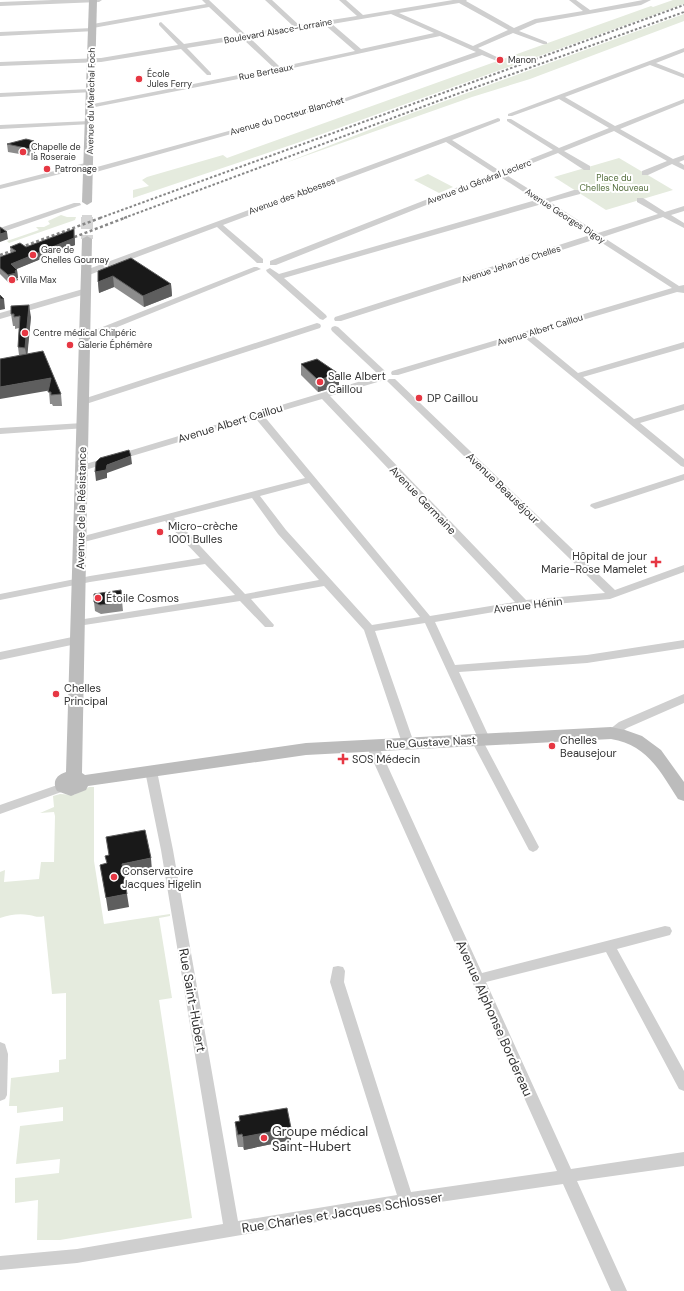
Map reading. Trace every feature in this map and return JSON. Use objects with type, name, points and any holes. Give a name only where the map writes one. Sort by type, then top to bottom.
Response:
[{"type":"street","points":[[0,4],[95,0]]},
{"type":"street","name":"Avenue du Maréchal Foch","points":[[84,207],[89,168],[91,61],[95,0]]},
{"type":"street","points":[[204,0],[279,69]]},
{"type":"street","points":[[268,0],[298,28]]},
{"type":"street","points":[[342,0],[362,17]]},
{"type":"street","points":[[461,0],[514,31],[544,43]]},
{"type":"street","name":"Boulevard Alsace-Lorraine","points":[[0,64],[91,61],[461,0]]},
{"type":"street","points":[[572,0],[589,12]]},
{"type":"street","points":[[474,48],[535,22],[641,3],[648,0]]},
{"type":"street","points":[[0,34],[93,28],[210,5]]},
{"type":"street","points":[[392,12],[499,60]]},
{"type":"street","points":[[327,23],[360,52]]},
{"type":"street","points":[[160,24],[209,74]]},
{"type":"street","name":"Rue Berteaux","points":[[90,106],[279,69],[440,34]]},
{"type":"street","points":[[509,118],[684,50]]},
{"type":"street","name":"Avenue du Docteur Blanchet","points":[[0,187],[89,168],[336,103],[483,52]]},
{"type":"street","points":[[652,63],[684,76]]},
{"type":"street","points":[[0,95],[91,91]]},
{"type":"street","points":[[560,97],[684,168]]},
{"type":"street","name":"Avenue du Général Leclerc","points":[[271,266],[499,173],[684,101]]},
{"type":"street","name":"Avenue des Abbesses","points":[[86,273],[498,120],[496,117],[498,115],[509,118]]},
{"type":"street","points":[[509,118],[587,168]]},
{"type":"street","points":[[0,127],[90,123]]},
{"type":"street","name":"Avenue Georges Digoy","points":[[446,139],[682,289]]},
{"type":"street","points":[[645,173],[684,158]]},
{"type":"street","points":[[277,276],[578,192]]},
{"type":"street","points":[[640,200],[684,226]]},
{"type":"street","points":[[0,231],[60,210],[84,207]]},
{"type":"street","name":"Avenue Jehan de Chelles","points":[[338,319],[684,208]]},
{"type":"street","points":[[218,224],[258,265]]},
{"type":"street","name":"Avenue de la Résistance","points":[[73,781],[87,239]]},
{"type":"street","points":[[85,334],[97,332],[258,265],[271,266],[277,276],[323,317]]},
{"type":"street","name":"Avenue Albert Caillou","points":[[394,377],[525,334],[682,289]]},
{"type":"street","points":[[0,316],[86,291]]},
{"type":"street","points":[[83,402],[317,326],[323,329],[335,329],[340,325],[340,321],[331,317],[323,317],[315,322],[317,326]]},
{"type":"street","points":[[335,329],[380,376],[387,371],[394,377]]},
{"type":"street","points":[[525,334],[684,464]]},
{"type":"street","points":[[576,376],[684,344]]},
{"type":"street","name":"Avenue Albert Caillou","points":[[82,468],[323,395],[380,376]]},
{"type":"street","name":"Avenue Beauséjour","points":[[394,377],[613,595]]},
{"type":"street","name":"Avenue Germaine","points":[[323,395],[523,604]]},
{"type":"street","points":[[633,422],[684,407]]},
{"type":"street","points":[[258,415],[428,619],[481,740],[533,847]]},
{"type":"street","points":[[0,431],[83,426]]},
{"type":"street","points":[[595,506],[684,477]]},
{"type":"street","points":[[80,540],[312,479]]},
{"type":"street","points":[[254,494],[282,532],[369,628],[408,743]]},
{"type":"street","points":[[167,517],[269,625]]},
{"type":"street","points":[[0,597],[79,581],[207,560]]},
{"type":"street","name":"Avenue Hénin","points":[[369,628],[523,604],[613,595],[684,568]]},
{"type":"street","points":[[78,623],[243,597],[326,582]]},
{"type":"street","points":[[0,656],[77,640]]},
{"type":"street","points":[[451,669],[587,659],[684,644]]},
{"type":"street","points":[[612,733],[623,725],[684,698]]},
{"type":"street","name":"Rue Gustave Nast","points":[[73,781],[300,749],[612,733],[628,736],[648,746],[657,755],[684,795]]},
{"type":"street","name":"Avenue Alphonse Bordereau","points":[[372,745],[619,1291]]},
{"type":"street","name":"Rue Saint-Hubert","points":[[151,771],[171,871],[232,1230]]},
{"type":"street","points":[[0,810],[73,781]]},
{"type":"street","points":[[478,979],[665,931]]},
{"type":"street","points":[[609,946],[684,1085]]},
{"type":"street","points":[[338,971],[337,982],[406,1200]]},
{"type":"street","points":[[0,1048],[0,1095]]},
{"type":"street","name":"Rue Charles et Jacques Schlosser","points":[[0,1263],[78,1256],[406,1200],[684,1159]]},
{"type":"green space","points":[[673,0],[684,0],[684,4],[297,143],[133,198],[133,190],[149,186],[142,180],[147,177],[223,155],[227,158],[651,6],[653,7]]},
{"type":"green space","points":[[684,14],[684,21],[530,79],[472,97],[285,163],[412,113]]},
{"type":"green space","name":"Place du Chelles Nouveau","points":[[619,158],[673,190],[606,210],[554,177]]},
{"type":"green space","points":[[428,174],[453,187],[439,193],[414,180]]},
{"type":"green space","points":[[61,215],[76,217],[75,220],[9,243],[7,241],[39,230],[36,227],[44,227],[50,224],[48,221]]},
{"type":"green space","points":[[89,787],[94,787],[94,861],[104,924],[170,914],[170,916],[159,918],[172,998],[159,1000],[192,1218],[60,1240],[37,1240],[38,1200],[15,1203],[15,1178],[59,1173],[60,1159],[16,1164],[20,1126],[63,1121],[63,1107],[17,1113],[17,1106],[9,1106],[11,1078],[59,1072],[59,1060],[66,1059],[66,993],[52,994],[44,916],[38,917],[18,914],[0,918],[0,872],[5,870],[4,882],[39,879],[41,862],[54,862],[55,816],[54,812],[40,813],[54,807],[53,796],[60,794],[74,795]]},
{"type":"building","points":[[26,139],[34,141],[34,148],[30,149],[7,144]]},
{"type":"building","points":[[0,227],[7,232],[0,234]]},
{"type":"building","points":[[74,229],[74,238],[11,264],[17,270],[15,271],[16,273],[8,275],[0,268],[0,257],[16,251],[10,247],[20,243],[26,247]]},
{"type":"building","points":[[131,258],[171,284],[143,296],[113,276],[98,282],[98,271]]},
{"type":"building","points":[[29,305],[25,348],[18,347],[20,316],[14,317],[14,314],[11,314],[11,306]]},
{"type":"building","points":[[43,351],[61,394],[51,395],[51,392],[48,392],[51,378],[0,387],[0,359]]},
{"type":"building","points":[[317,359],[339,374],[318,380],[301,364]]},
{"type":"building","points":[[129,450],[131,456],[107,465],[106,470],[95,472],[96,462],[100,458]]},
{"type":"building","points":[[121,590],[122,602],[100,605],[94,602],[94,594]]},
{"type":"building","name":"Conservatoire Jacques Higelin","points":[[145,830],[151,858],[122,864],[127,894],[106,898],[100,865],[107,863],[105,856],[109,855],[106,837]]},
{"type":"building","points":[[287,1108],[291,1128],[243,1137],[242,1134],[238,1135],[235,1122],[240,1121],[239,1116]]},
{"type":"tunnel","points":[[87,215],[87,239]]},
{"type":"railway","points":[[100,218],[684,5]]},
{"type":"railway","points":[[124,218],[457,94],[684,12]]},
{"type":"railway","points":[[0,255],[103,217]]},
{"type":"railway","points":[[64,241],[127,217]]},
{"type":"place","name":"Manon","points":[[500,60]]},
{"type":"place","name":"École Jules Ferry","points":[[139,79]]},
{"type":"place","name":"Chapelle de la Roseraie","points":[[23,152]]},
{"type":"place","name":"Patronage","points":[[47,169]]},
{"type":"place","name":"Gare de Chelles Gournay","points":[[33,255]]},
{"type":"place","name":"Villa Max","points":[[12,280]]},
{"type":"place","name":"Centre médical Chilpéric","points":[[25,333]]},
{"type":"place","name":"Galerie Éphémère","points":[[70,345]]},
{"type":"place","name":"Salle Albert Caillou","points":[[320,382]]},
{"type":"place","name":"DP Caillou","points":[[419,398]]},
{"type":"place","name":"Micro-crèche 1001 Bulles","points":[[160,532]]},
{"type":"place","name":"Hôpital de jour Marie-Rose Mamelet","points":[[656,562]]},
{"type":"place","name":"Étoile Cosmos","points":[[98,598]]},
{"type":"place","name":"Chelles Principal","points":[[56,694]]},
{"type":"place","name":"Chelles Beausejour","points":[[552,746]]},
{"type":"place","name":"SOS Médecin","points":[[343,759]]},
{"type":"place","name":"Conservatoire Jacques Higelin","points":[[114,877]]},
{"type":"place","name":"Groupe médical Saint-Hubert","points":[[264,1138]]}]
